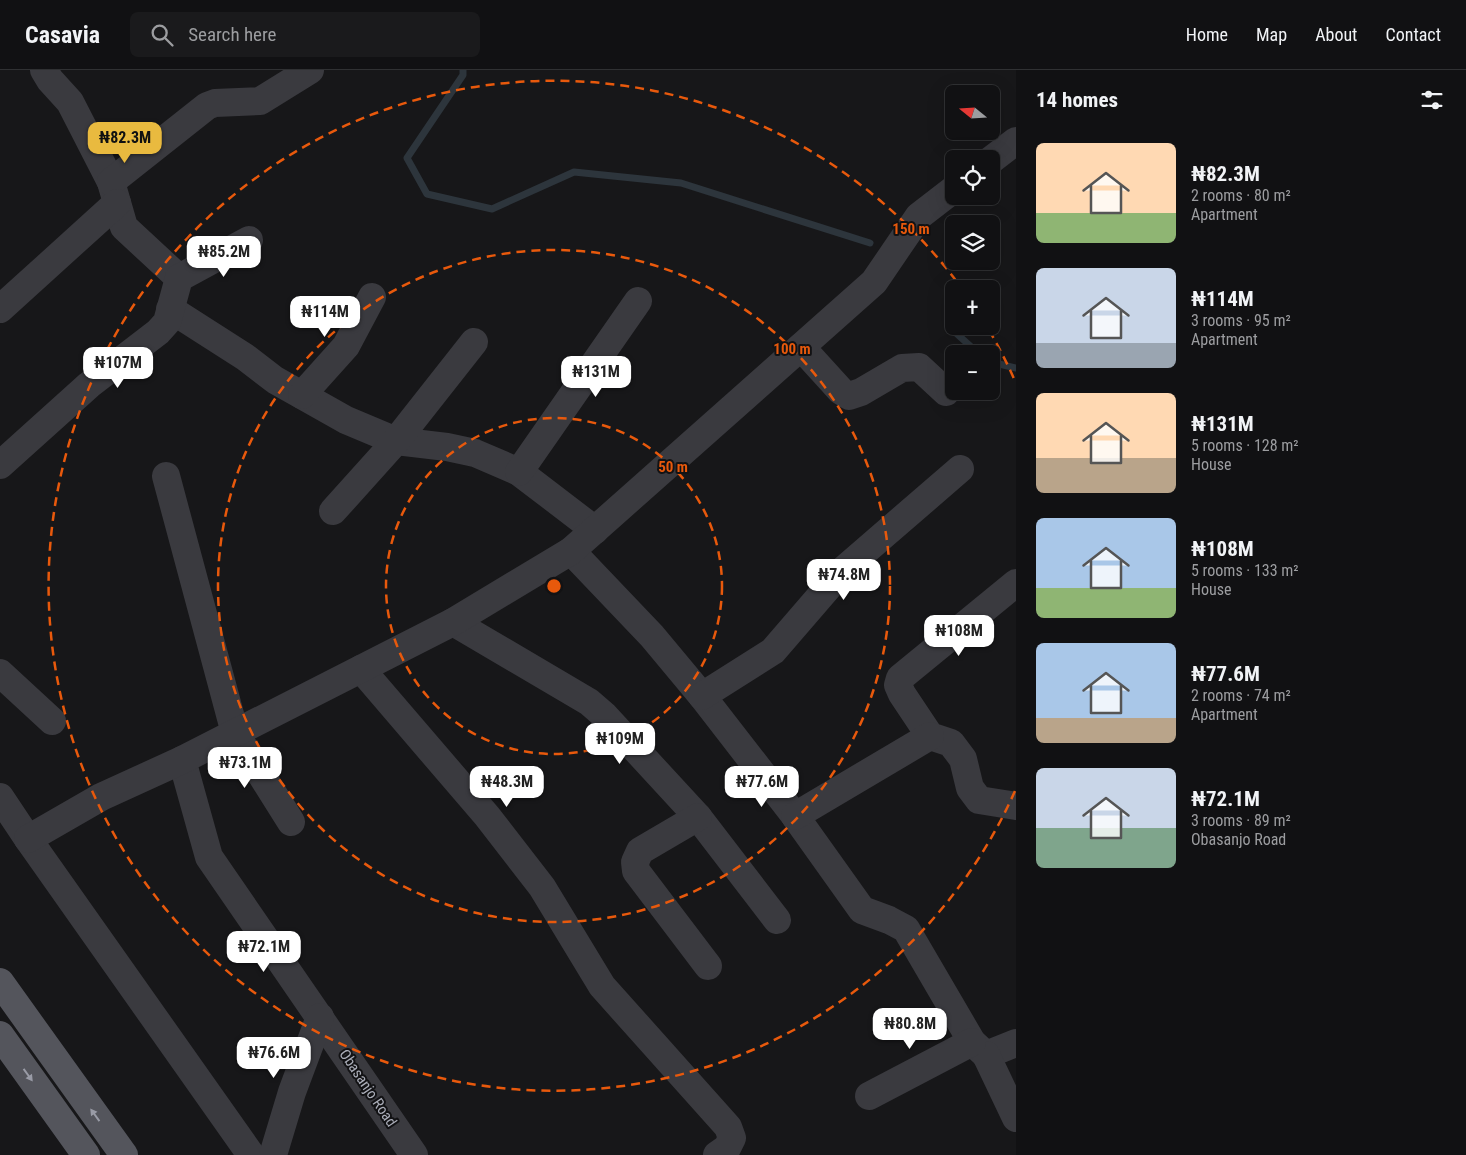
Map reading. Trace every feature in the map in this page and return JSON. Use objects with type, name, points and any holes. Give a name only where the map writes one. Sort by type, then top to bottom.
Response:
[{"type":"main road","points":[[0,982],[124,1155]]},
{"type":"main road","points":[[0,1035],[86,1155]]},
{"type":"street","points":[[0,309],[114,192],[207,106],[215,103],[260,101],[310,70]]},
{"type":"street","points":[[50,73],[70,102],[114,192],[124,227],[179,278]]},
{"type":"street","points":[[1000,153],[1016,141]]},
{"type":"street","points":[[28,839],[101,797],[182,760],[453,622],[572,551],[874,282],[918,216],[945,196]]},
{"type":"street","points":[[0,465],[89,385],[158,332],[167,322],[179,278],[249,240]]},
{"type":"street","points":[[302,396],[346,346],[372,297]]},
{"type":"street","points":[[519,472],[638,301]]},
{"type":"street","points":[[170,309],[245,357],[275,380],[346,420],[396,441],[447,447],[475,453],[519,472],[595,530]]},
{"type":"street","points":[[333,511],[396,441],[474,342]]},
{"type":"street","points":[[802,347],[841,391],[849,396],[861,392],[902,368],[918,367],[945,391]]},
{"type":"street","points":[[702,696],[773,651],[842,571],[960,469]]},
{"type":"street","points":[[166,476],[235,733],[291,822]]},
{"type":"street","points":[[572,551],[652,636],[702,696],[795,816],[862,910],[889,920],[906,929],[979,1049],[1016,1118]]},
{"type":"street","points":[[1016,583],[900,678],[898,685],[930,736],[951,743],[963,759],[970,788],[978,800],[1016,806]]},
{"type":"street","points":[[453,622],[589,702],[604,715],[698,817],[777,920]]},
{"type":"street","points":[[361,669],[487,816],[542,887],[602,986],[728,1127],[732,1138],[727,1148],[716,1155]]},
{"type":"street","points":[[0,673],[52,721]]},
{"type":"street","points":[[795,816],[930,736]]},
{"type":"street","name":"Obasanjo Road","points":[[182,760],[209,858],[414,1155]]},
{"type":"street","points":[[0,798],[251,1155]]},
{"type":"street","points":[[698,817],[640,851],[635,862],[636,871],[708,966]]},
{"type":"street","points":[[272,1155],[292,1092],[320,1017]]},
{"type":"street","points":[[868,1096],[979,1049],[1016,1043]]},
{"type":"waterway","points":[[463,70],[463,75],[407,158],[427,194],[492,209],[574,172],[681,183],[870,243]]},
{"type":"waterway","points":[[958,335],[969,345]]},
{"type":"waterway","points":[[1000,364],[1016,368]]}]
